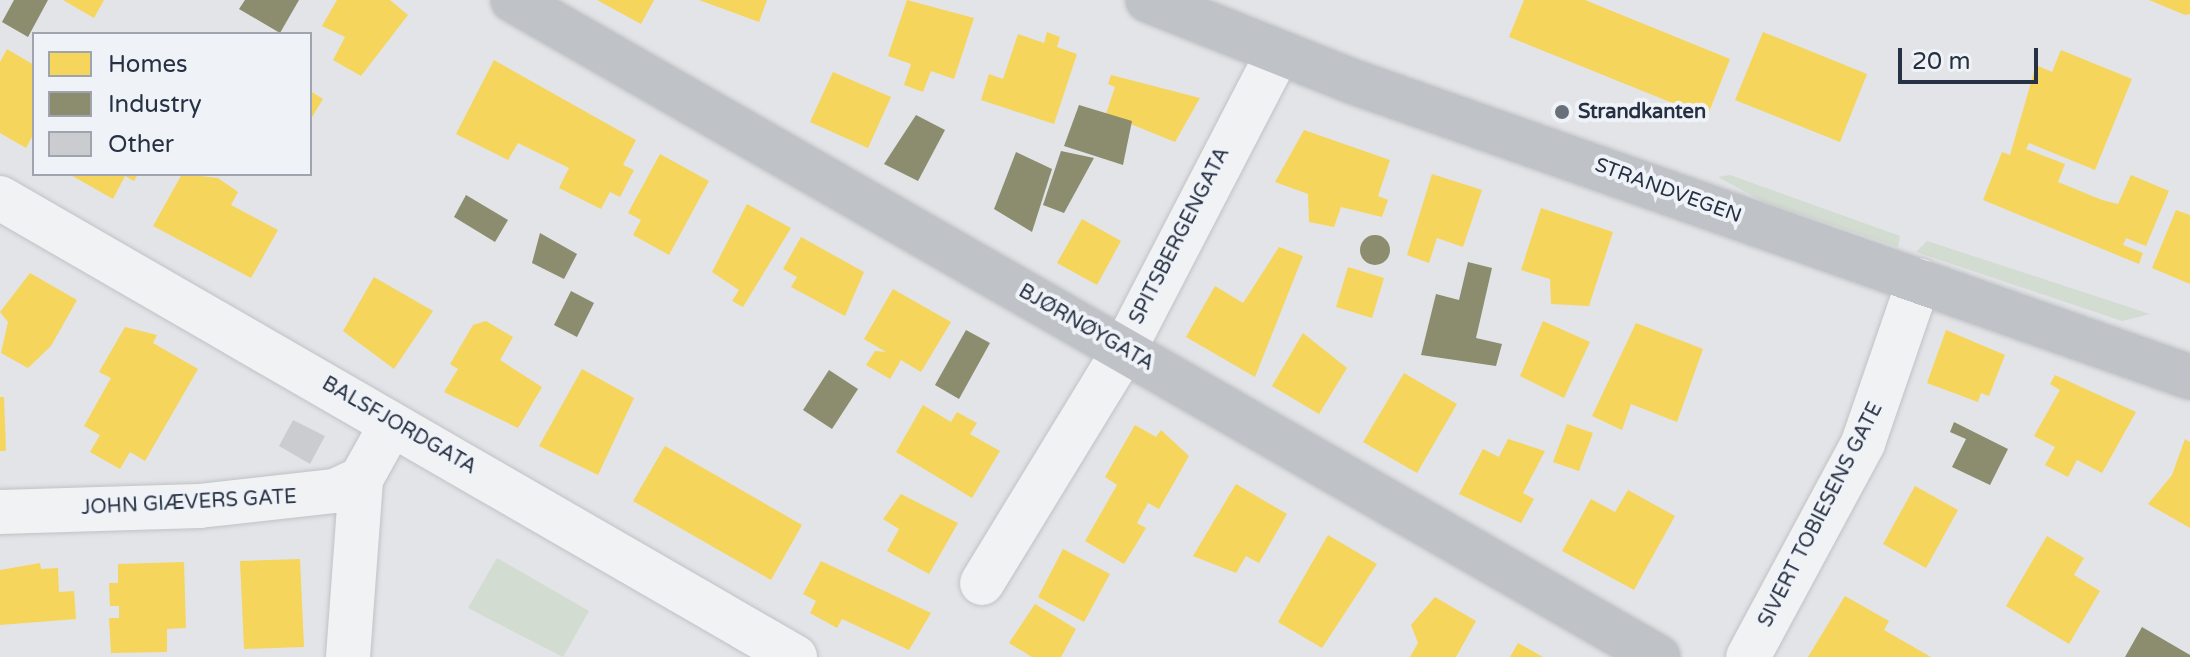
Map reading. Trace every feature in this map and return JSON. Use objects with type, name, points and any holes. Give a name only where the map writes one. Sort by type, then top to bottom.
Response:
[{"type":"street","name":"BJØRNØYGATA","points":[[513,0],[1658,657]]},
{"type":"street","name":"STRANDVEGEN","points":[[1148,0],[1278,53],[2190,377]]},
{"type":"street","name":"SPITSBERGENGATA","points":[[982,583],[1124,350],[1278,53]]},
{"type":"street","name":"BALSFJORDGATA","points":[[0,198],[795,657]]},
{"type":"street","name":"SIVERT TOBIESENS GATE","points":[[1748,657],[1863,443],[1919,280]]},
{"type":"street","points":[[348,657],[361,479],[391,425]]},
{"type":"street","name":"JOHN GIÆVERS GATE","points":[[0,512],[265,502],[335,491],[361,479]]},
{"type":"shaded area","points":[[1730,175],[1900,236],[1898,247],[1762,201],[1718,177]]},
{"type":"shaded area","points":[[1927,241],[2150,314],[2122,321],[1916,252]]},
{"type":"shaded area","points":[[497,558],[589,611],[563,657],[468,608]]},
{"type":"building: Homes","points":[[63,0],[104,0],[94,18]]},
{"type":"building: Homes","points":[[337,0],[390,0],[408,15],[361,76],[333,60],[345,37],[322,26]]},
{"type":"building: Homes","points":[[597,0],[654,0],[641,24]]},
{"type":"building: Homes","points":[[699,0],[767,0],[759,22]]},
{"type":"building: Homes","points":[[907,0],[974,18],[954,79],[931,71],[923,92],[904,85],[911,64],[888,56]]},
{"type":"building: Homes","points":[[1524,0],[1585,0],[1730,59],[1707,117],[1509,37]]},
{"type":"building: Homes","points":[[2149,0],[2190,0],[2190,14],[2185,15]]},
{"type":"building: Homes","points":[[1047,32],[1060,37],[1057,47],[1077,54],[1054,124],[981,100],[989,74],[1003,79],[1018,34],[1044,43]]},
{"type":"building: Homes","points":[[1763,32],[1867,74],[1840,142],[1735,100]]},
{"type":"building: Homes","points":[[7,49],[32,64],[32,137],[26,148],[0,133],[0,62]]},
{"type":"building: Homes","points":[[2061,50],[2132,79],[2095,170],[2029,143],[2026,149],[2065,164],[2058,182],[2102,200],[2118,204],[2131,175],[2169,191],[2146,246],[2126,238],[2123,245],[2143,253],[2139,264],[1983,200],[2002,152],[2010,155],[2036,65],[2052,72]]},
{"type":"building: Homes","points":[[494,60],[636,140],[623,165],[634,170],[620,197],[610,192],[601,209],[559,188],[569,168],[518,143],[508,160],[456,134]]},
{"type":"building: Homes","points":[[833,72],[891,97],[868,148],[810,122]]},
{"type":"building: Homes","points":[[1111,75],[1200,98],[1175,142],[1106,114],[1115,87],[1108,84]]},
{"type":"building: Homes","points":[[312,92],[323,99],[312,117]]},
{"type":"building: Homes","points":[[1304,130],[1390,160],[1378,196],[1388,200],[1382,217],[1341,207],[1334,227],[1309,222],[1308,194],[1275,182]]},
{"type":"building: Homes","points":[[660,154],[709,181],[669,255],[633,235],[641,220],[628,213]]},
{"type":"building: Homes","points":[[1432,174],[1482,190],[1463,247],[1437,238],[1429,263],[1407,255]]},
{"type":"building: Homes","points":[[73,176],[125,176],[113,199]]},
{"type":"building: Homes","points":[[181,176],[200,176],[218,178],[238,192],[231,205],[278,230],[251,278],[153,226]]},
{"type":"building: Homes","points":[[747,204],[791,228],[743,307],[732,301],[739,290],[712,272]]},
{"type":"building: Homes","points":[[1541,208],[1613,232],[1589,306],[1551,304],[1550,279],[1521,270]]},
{"type":"building: Homes","points":[[2176,210],[2190,215],[2190,284],[2152,268]]},
{"type":"building: Homes","points":[[1082,219],[1121,241],[1097,285],[1057,263]]},
{"type":"building: Homes","points":[[801,237],[864,272],[845,316],[791,287],[797,277],[783,269]]},
{"type":"building: Homes","points":[[1279,247],[1303,256],[1255,377],[1186,337],[1215,286],[1243,303]]},
{"type":"building: Homes","points":[[1348,267],[1384,278],[1372,318],[1336,307]]},
{"type":"building: Homes","points":[[30,273],[77,300],[51,346],[28,368],[1,353],[8,322],[0,312]]},
{"type":"building: Homes","points":[[374,277],[433,311],[394,369],[343,331]]},
{"type":"building: Homes","points":[[893,289],[951,322],[921,372],[901,360],[890,379],[866,365],[875,351],[886,352],[864,339]]},
{"type":"building: Homes","points":[[486,321],[513,337],[500,360],[542,387],[518,428],[444,392],[458,369],[450,364],[473,325]]},
{"type":"building: Homes","points":[[1543,321],[1590,342],[1564,398],[1520,376]]},
{"type":"building: Homes","points":[[1636,323],[1703,349],[1677,422],[1631,404],[1622,430],[1592,416]]},
{"type":"building: Homes","points":[[125,327],[157,335],[153,343],[198,369],[145,461],[130,452],[120,469],[90,452],[100,435],[84,426],[111,378],[99,372]]},
{"type":"building: Homes","points":[[1946,330],[2005,355],[1989,396],[1981,393],[1978,402],[1927,383]]},
{"type":"building: Homes","points":[[1303,333],[1347,368],[1319,414],[1272,386]]},
{"type":"building: Homes","points":[[582,369],[634,398],[598,475],[539,446]]},
{"type":"building: Homes","points":[[1404,373],[1457,404],[1417,473],[1363,442]]},
{"type":"building: Homes","points":[[2055,375],[2136,412],[2102,473],[2077,460],[2068,477],[2045,465],[2055,447],[2034,436],[2060,390],[2050,384]]},
{"type":"building: Homes","points":[[0,397],[4,397],[6,451],[0,451]]},
{"type":"building: Homes","points":[[923,405],[951,422],[957,412],[977,423],[970,434],[1000,451],[972,498],[896,452]]},
{"type":"building: Homes","points":[[1567,424],[1593,433],[1579,471],[1553,462]]},
{"type":"building: Homes","points":[[1135,425],[1156,437],[1161,430],[1189,456],[1159,509],[1148,503],[1137,523],[1146,528],[1124,564],[1085,541],[1117,485],[1105,477]]},
{"type":"building: Homes","points":[[1508,439],[1545,451],[1523,493],[1534,499],[1521,523],[1459,494],[1483,449],[1499,457]]},
{"type":"building: Homes","points":[[2185,439],[2190,442],[2190,528],[2148,504],[2172,475]]},
{"type":"building: Homes","points":[[665,446],[802,525],[771,580],[633,501]]},
{"type":"building: Homes","points":[[1236,484],[1287,514],[1259,563],[1246,556],[1236,573],[1193,556]]},
{"type":"building: Homes","points":[[1915,486],[1958,510],[1926,568],[1883,544]]},
{"type":"building: Homes","points":[[1628,490],[1675,516],[1634,590],[1562,551],[1591,499],[1615,512]]},
{"type":"building: Homes","points":[[901,494],[958,523],[929,574],[887,551],[899,529],[883,519]]},
{"type":"building: Homes","points":[[1328,535],[1377,564],[1322,648],[1278,622]]},
{"type":"building: Homes","points":[[2047,536],[2084,558],[2074,575],[2100,591],[2069,644],[2006,606]]},
{"type":"building: Homes","points":[[1063,549],[1110,574],[1084,622],[1038,597]]},
{"type":"building: Homes","points":[[300,559],[304,647],[244,649],[240,561]]},
{"type":"building: Homes","points":[[821,561],[931,613],[909,650],[842,619],[837,628],[810,613],[816,601],[803,594]]},
{"type":"building: Homes","points":[[184,562],[186,628],[167,629],[167,652],[111,653],[109,618],[119,618],[119,606],[110,606],[109,583],[118,583],[118,564]]},
{"type":"building: Homes","points":[[40,563],[41,569],[58,568],[59,592],[74,591],[76,619],[0,625],[0,570]]},
{"type":"building: Homes","points":[[1845,596],[1889,621],[1884,630],[1931,657],[1808,657]]},
{"type":"building: Homes","points":[[1435,597],[1476,621],[1456,657],[1410,657],[1418,643],[1411,625]]},
{"type":"building: Homes","points":[[1035,604],[1076,629],[1061,657],[1032,657],[1009,643]]},
{"type":"building: Homes","points":[[1518,643],[1543,657],[1510,657]]},
{"type":"building: Industry","points":[[14,0],[48,0],[28,37],[2,22]]},
{"type":"building: Industry","points":[[245,0],[299,0],[281,32],[239,9]]},
{"type":"building: Industry","points":[[1079,105],[1132,121],[1123,165],[1064,146]]},
{"type":"building: Industry","points":[[916,115],[945,130],[918,181],[884,164]]},
{"type":"building: Industry","points":[[1061,151],[1094,158],[1064,213],[1043,205]]},
{"type":"building: Industry","points":[[1016,152],[1052,169],[1032,232],[994,209]]},
{"type":"building: Industry","points":[[466,195],[508,220],[495,242],[454,217]]},
{"type":"building: Industry","points":[[540,233],[577,254],[564,279],[532,263]]},
{"type":"building: Industry","points":[[1375,235],[1386,239],[1390,250],[1386,261],[1375,265],[1364,261],[1360,250],[1364,239]]},
{"type":"building: Industry","points":[[1468,262],[1492,268],[1476,338],[1502,344],[1496,366],[1421,355],[1436,294],[1459,300]]},
{"type":"building: Industry","points":[[571,291],[594,303],[577,337],[554,325]]},
{"type":"building: Industry","points":[[966,330],[990,343],[959,399],[935,385]]},
{"type":"building: Industry","points":[[829,370],[858,389],[832,429],[803,410]]},
{"type":"building: Industry","points":[[1954,422],[2008,449],[1990,485],[1952,467],[1966,439],[1950,432]]},
{"type":"building: Industry","points":[[2142,627],[2190,655],[2190,657],[2125,657]]},
{"type":"building: Other","points":[[293,420],[325,436],[310,464],[279,446]]},
{"type":"place","name":"Strandkanten","points":[[1562,112]]}]
